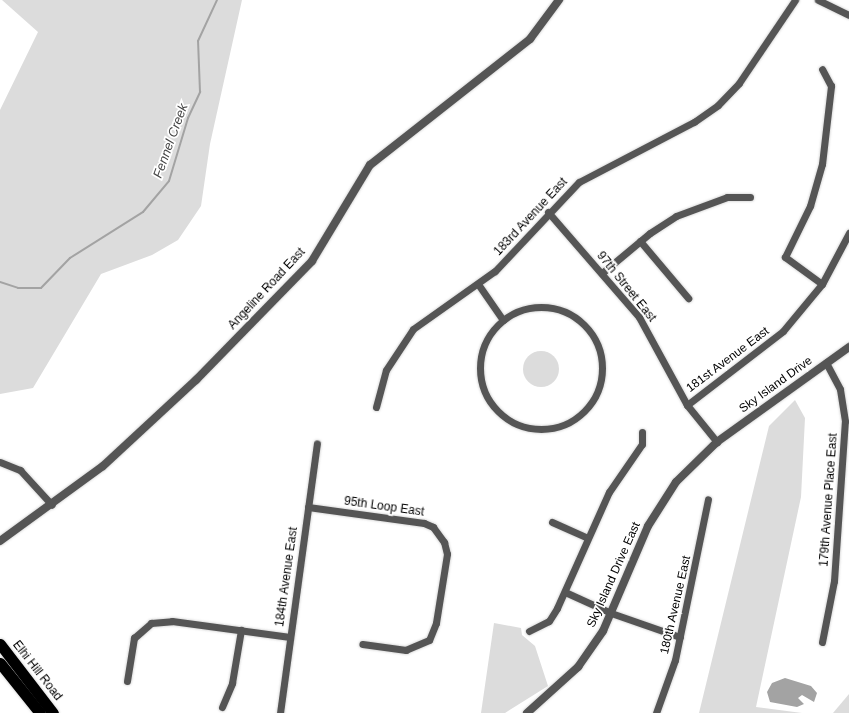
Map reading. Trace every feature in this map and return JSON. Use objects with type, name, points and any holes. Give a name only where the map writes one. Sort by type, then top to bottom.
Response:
[{"type":"highway","name":"Elhi Hill Road","points":[[0,644],[53,713]]},
{"type":"highway","name":"Elhi Hill Road","points":[[0,663],[40,713]]},
{"type":"street","name":"Angeline Road East","points":[[0,540],[52,505],[107,462],[283,293],[312,261],[355,187],[380,154],[447,107],[530,39],[559,0]]},
{"type":"street","name":"183rd Avenue East","points":[[376,407],[386,370],[402,342],[427,317],[478,284],[506,259],[548,212],[595,171],[694,122],[718,105],[739,83],[795,0]]},
{"type":"street","points":[[818,0],[849,15]]},
{"type":"street","points":[[822,69],[831,86],[822,164],[810,206],[784,257],[822,284]]},
{"type":"street","points":[[602,273],[640,241],[687,212],[727,197],[750,197]]},
{"type":"street","name":"97th Street East","points":[[548,212],[602,273],[647,328],[687,405],[717,442]]},
{"type":"street","name":"181st Avenue East","points":[[687,405],[766,346],[799,314],[822,284],[849,233]]},
{"type":"street","points":[[640,241],[688,298]]},
{"type":"street","points":[[478,284],[503,320]]},
{"type":"street","points":[[548,307],[574,316],[591,333],[601,355],[602,375],[593,399],[580,415],[564,424],[541,429],[513,422],[496,409],[482,385],[480,360],[490,334],[503,320],[520,310],[548,307]]},
{"type":"street","name":"Sky Island Drive","points":[[717,442],[849,347]]},
{"type":"street","name":"179th Avenue Place East","points":[[822,642],[834,581],[845,421],[840,390],[826,363]]},
{"type":"street","points":[[529,631],[549,621],[565,592],[588,538],[616,479],[642,444],[642,432]]},
{"type":"street","name":"Sky Island Drive East","points":[[527,713],[578,667],[612,613],[657,510],[685,472],[717,442]]},
{"type":"street","name":"184th Avenue East","points":[[280,713],[317,444]]},
{"type":"street","points":[[0,462],[20,470],[52,505]]},
{"type":"street","name":"180th Avenue East","points":[[656,713],[680,637],[708,499]]},
{"type":"street","name":"95th Loop East","points":[[308,507],[424,523],[433,528],[444,542],[447,554],[436,623],[429,640],[406,650],[362,644]]},
{"type":"street","points":[[552,522],[588,538]]},
{"type":"street","points":[[565,592],[612,613],[680,637]]},
{"type":"street","points":[[127,681],[134,638],[151,623],[172,621],[290,637]]},
{"type":"street","points":[[222,707],[232,683],[241,630]]},
{"type":"shaded area","points":[[2,0],[242,0],[210,144],[201,206],[178,240],[152,255],[101,274],[33,388],[0,394],[0,110],[38,32]]},
{"type":"shaded area","points":[[545,351],[554,356],[558,362],[558,376],[554,382],[545,387],[537,387],[528,382],[524,376],[523,365],[528,356],[534,352]]},
{"type":"shaded area","points":[[795,400],[805,418],[801,497],[756,707],[802,713],[699,713],[769,426]]},
{"type":"shaded area","points":[[494,623],[521,628],[522,635],[535,646],[548,686],[505,713],[481,713]]},
{"type":"shaded area","points":[[785,678],[811,686],[817,693],[814,702],[802,695],[798,698],[804,704],[797,707],[770,702],[767,692],[772,683]]},
{"type":"shaded area","points":[[849,694],[849,713],[833,713]]},
{"type":"waterway","name":"Fennel Creek","points":[[0,282],[18,288],[41,288],[70,258],[143,212],[169,181],[188,118],[200,92],[198,41],[217,0]]}]
